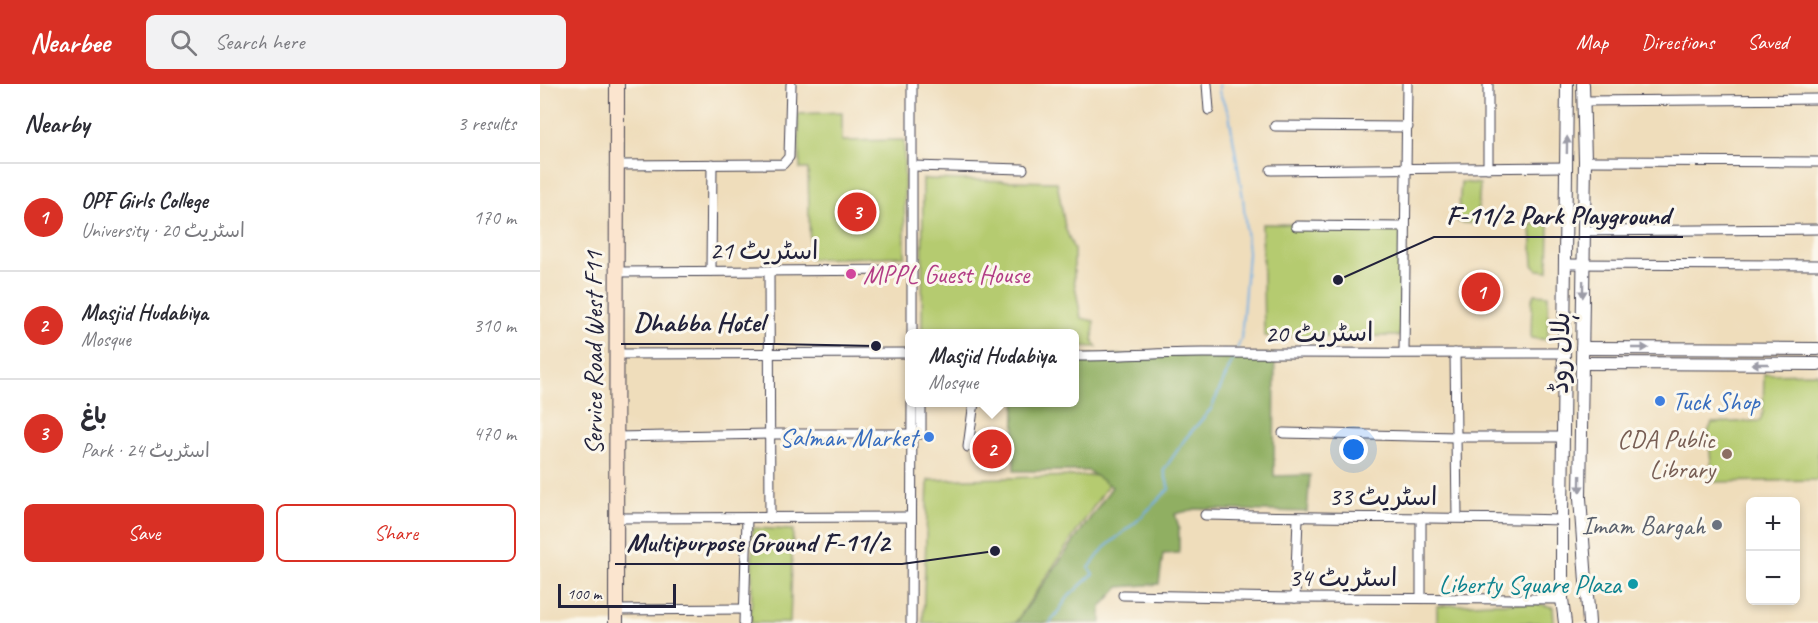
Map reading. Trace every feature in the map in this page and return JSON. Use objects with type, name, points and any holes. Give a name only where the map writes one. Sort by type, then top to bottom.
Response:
[{"type":"main road","name":"Service Road West F11","points":[[616,616],[617,84]]},
{"type":"street","points":[[617,165],[783,164],[789,157],[791,84]]},
{"type":"street","points":[[912,84],[912,329]]},
{"type":"street","points":[[1207,84],[1209,111]]},
{"type":"street","points":[[1404,352],[1407,84]]},
{"type":"street","points":[[1488,84],[1488,168]]},
{"type":"street","name":"ہلال روڈ","points":[[1565,623],[1562,599],[1562,437],[1567,84]]},
{"type":"street","name":"ہلال روڈ","points":[[1583,84],[1585,161],[1580,498],[1589,623]]},
{"type":"street","points":[[1584,101],[1818,99]]},
{"type":"street","points":[[1275,126],[1408,127]]},
{"type":"street","points":[[1585,161],[1818,162]]},
{"type":"street","points":[[711,271],[712,164]]},
{"type":"street","points":[[913,166],[1023,169]]},
{"type":"street","points":[[1271,170],[1566,167]]},
{"type":"street","points":[[1296,226],[1405,227]]},
{"type":"street","points":[[1583,231],[1818,229]]},
{"type":"street","points":[[1565,264],[1818,266]]},
{"type":"street","name":"اسٹریٹ 21","points":[[616,272],[912,270]]},
{"type":"street","points":[[769,271],[770,518]]},
{"type":"street","points":[[1582,348],[1818,349]]},
{"type":"street","name":"اسٹریٹ 20","points":[[1079,356],[1201,353],[1252,355],[1404,352],[1564,353]]},
{"type":"street","points":[[616,354],[905,353]]},
{"type":"street","points":[[1455,353],[1457,517]]},
{"type":"street","points":[[1582,363],[1818,364]]},
{"type":"street","points":[[911,623],[912,407]]},
{"type":"street","points":[[616,437],[921,434],[921,407]]},
{"type":"street","points":[[968,447],[973,407]]},
{"type":"street","points":[[1283,433],[1562,437]]},
{"type":"street","name":"اسٹریٹ 33","points":[[1205,515],[1562,520]]},
{"type":"street","points":[[617,518],[911,517]]},
{"type":"street","points":[[1420,598],[1421,517]]},
{"type":"street","points":[[744,623],[747,518]]},
{"type":"street","points":[[1295,598],[1298,518]]},
{"type":"street","name":"اسٹریٹ 34","points":[[1123,595],[1562,599]]},
{"type":"street","points":[[616,616],[744,609]]},
{"type":"green space","points":[[842,112],[842,141],[904,140],[905,256],[810,259],[808,169],[800,169],[798,114]]},
{"type":"green space","points":[[923,179],[1057,182],[1065,227],[1074,250],[1074,280],[1081,318],[1094,321],[1093,342],[1097,347],[1079,346],[1079,329],[922,329]]},
{"type":"green space","points":[[1461,182],[1480,184],[1477,224],[1458,222]]},
{"type":"green space","points":[[1262,224],[1401,225],[1400,336],[1264,336]]},
{"type":"green space","points":[[1531,224],[1549,225],[1548,271],[1538,270],[1533,265]]},
{"type":"green space","points":[[1535,294],[1548,295],[1548,340],[1531,338],[1532,301]]},
{"type":"green space","points":[[1079,355],[1275,355],[1274,476],[1310,475],[1307,512],[1196,509],[1175,514],[1179,527],[1179,553],[1163,554],[1159,584],[1119,587],[1101,607],[1101,623],[1016,623],[1112,487],[1088,471],[1014,471],[1015,407],[1079,407]]},
{"type":"green space","points":[[1818,373],[1818,480],[1713,482],[1708,432],[1712,423],[1760,421],[1763,412],[1764,374]]},
{"type":"green space","points":[[1115,475],[1015,623],[923,623],[928,480]]},
{"type":"green space","points":[[753,528],[793,530],[790,623],[751,623]]},
{"type":"green space","points":[[1533,603],[1553,607],[1554,623],[1437,623],[1437,606]]},
{"type":"waterway","points":[[1219,84],[1219,92],[1229,114],[1243,198],[1248,253],[1241,339],[1237,349]]},
{"type":"waterway","points":[[1050,623],[1069,596],[1093,574],[1089,568],[1104,548],[1137,521],[1169,489],[1164,470],[1185,439],[1211,409],[1234,357]]},
{"type":"place","name":"باغ","points":[[857,212]]},
{"type":"place","name":"MPPL Guest House","points":[[851,274]]},
{"type":"place","name":"F-11/2 Park Playground","points":[[1338,280]]},
{"type":"place","name":"OPF Girls College","points":[[1481,292]]},
{"type":"place","name":"Dhabba Hotel","points":[[876,346]]},
{"type":"place","name":"Tuck Shop","points":[[1660,401]]},
{"type":"place","name":"Salman Market","points":[[929,437]]},
{"type":"place","name":"Masjid Hudabiya","points":[[992,449]]},
{"type":"place","name":"CDA Public Library","points":[[1727,454]]},
{"type":"place","name":"Imam Bargah","points":[[1717,525]]},
{"type":"place","name":"Multipurpose Ground F-11/2","points":[[995,551]]},
{"type":"place","name":"Liberty Square Plaza","points":[[1633,584]]}]
